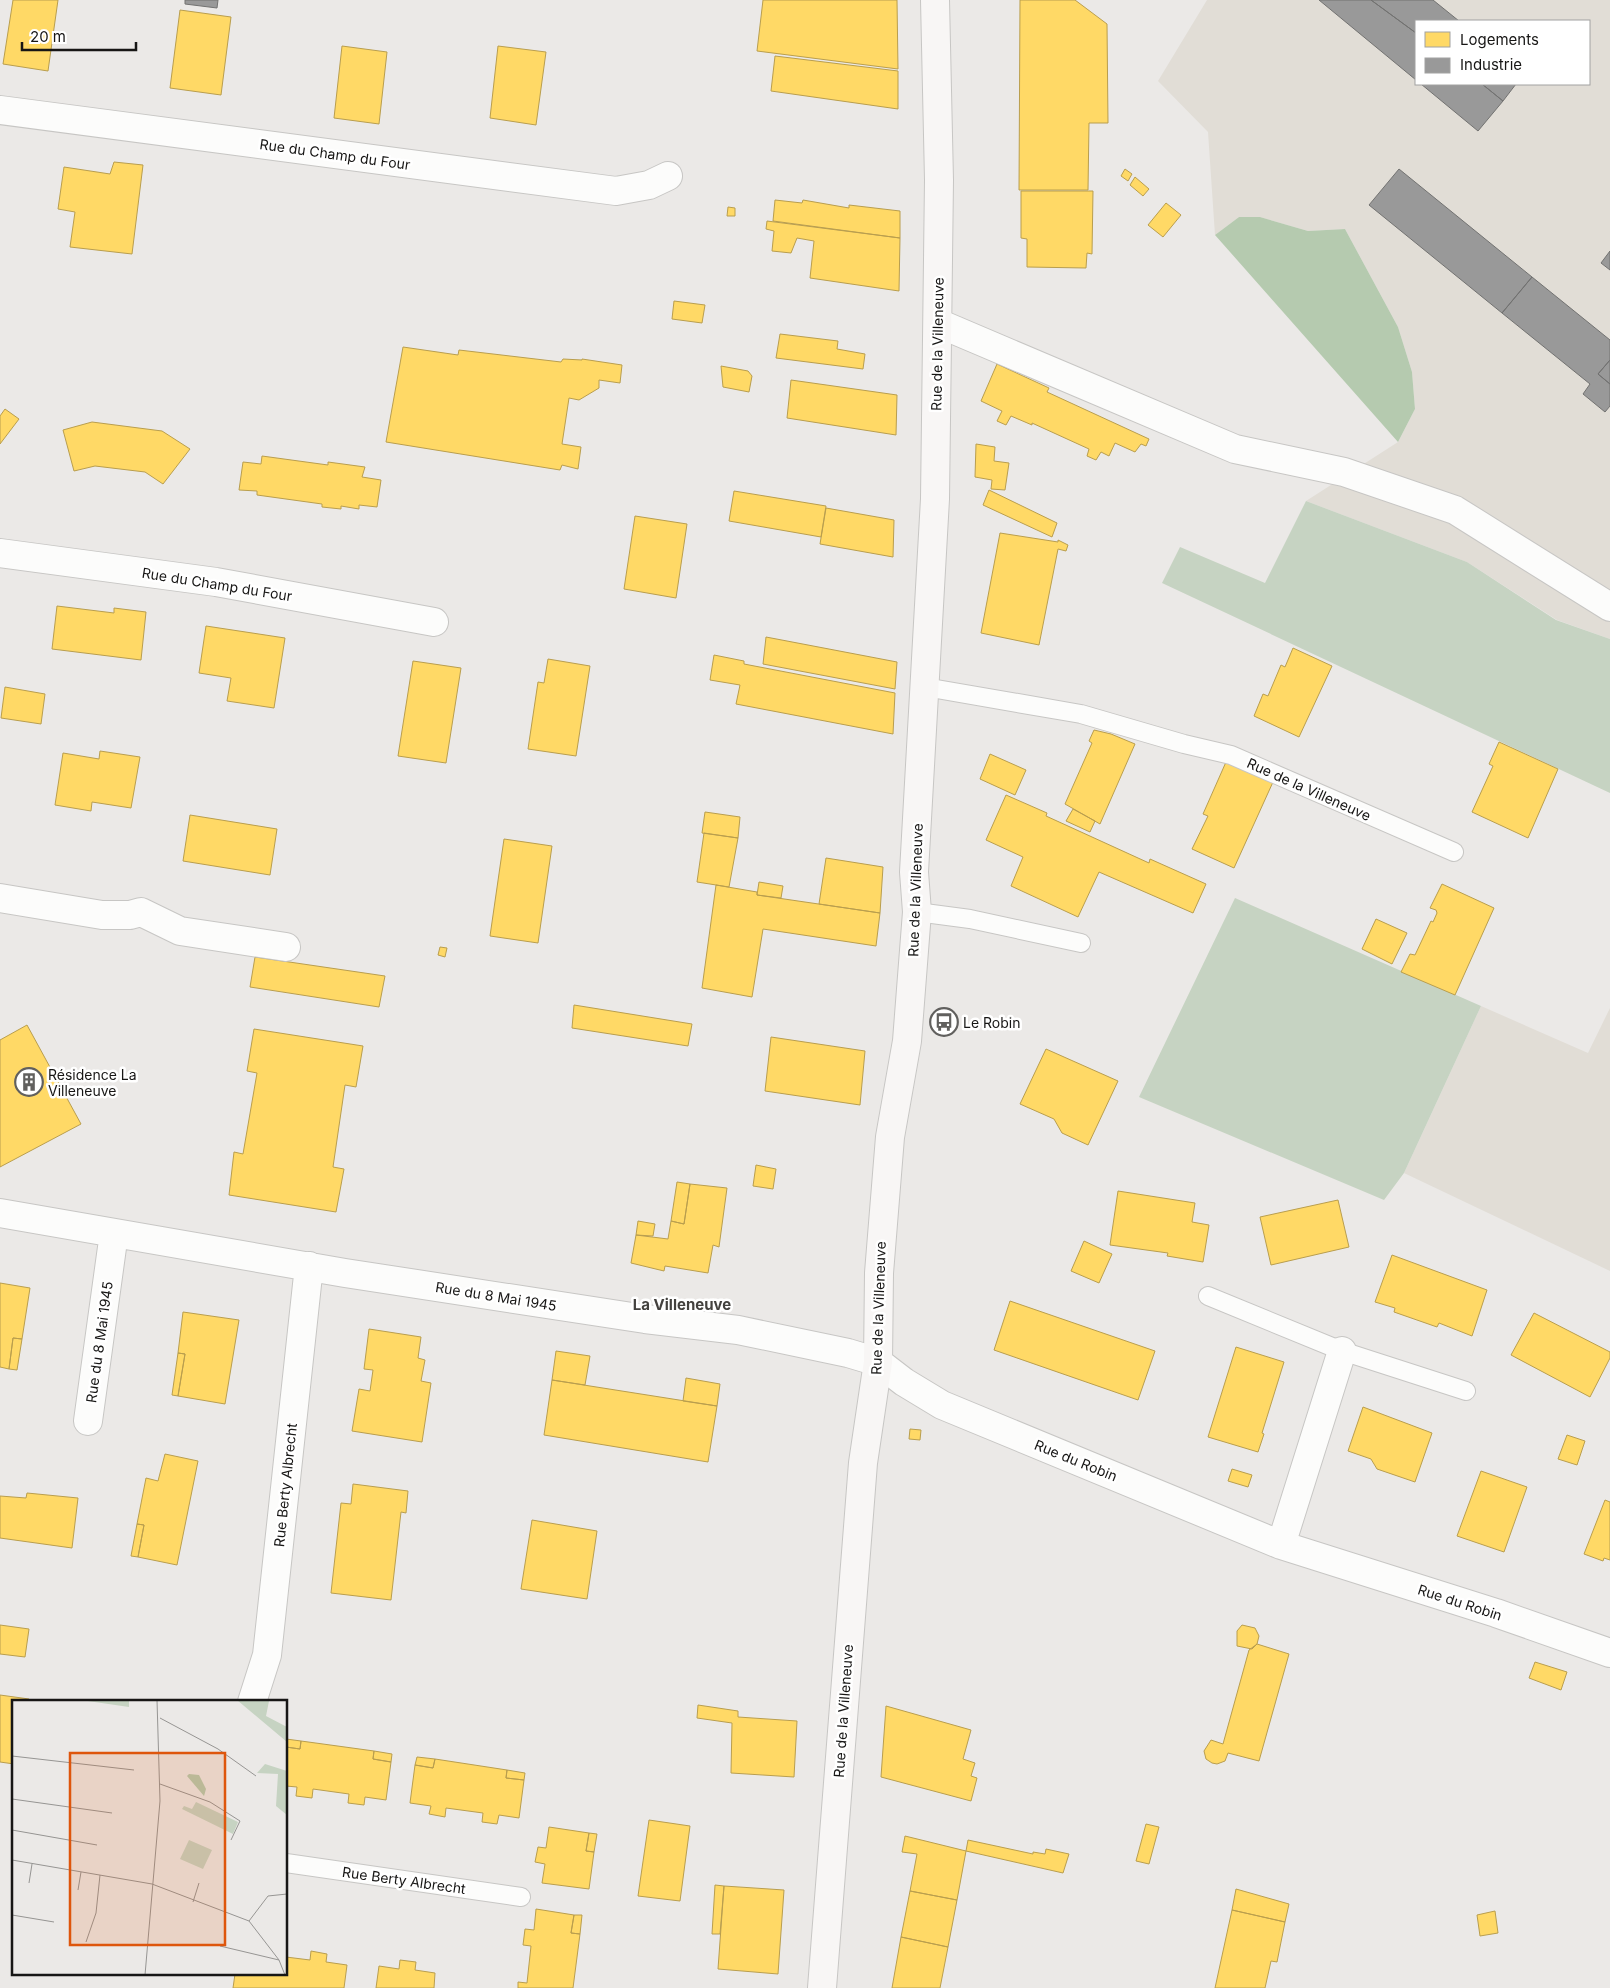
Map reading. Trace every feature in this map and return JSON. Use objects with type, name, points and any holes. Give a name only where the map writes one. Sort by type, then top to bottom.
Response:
[{"type":"main road","name":"Rue de la Villeneuve","points":[[822,1988],[862,1473],[878,1362],[881,1237],[890,1137],[907,1041],[917,912],[914,872],[936,499],[939,180],[935,0]]},
{"type":"street","name":"Rue du Champ du Four","points":[[0,110],[616,191],[648,185],[668,176]]},
{"type":"street","points":[[938,323],[1235,450],[1344,472],[1455,510],[1610,607]]},
{"type":"street","name":"Rue du Champ du Four","points":[[0,553],[216,582],[434,622]]},
{"type":"street","points":[[0,898],[102,915],[130,915],[142,912],[180,931],[286,947]]},
{"type":"street","name":"Rue du 8 Mai 1945","points":[[0,1213],[309,1266],[645,1319],[738,1330],[848,1353],[878,1362]]},
{"type":"street","name":"Rue du 8 Mai 1945","points":[[88,1421],[114,1232]]},
{"type":"street","name":"Rue Berty Albrecht","points":[[253,1700],[267,1655],[309,1266]]},
{"type":"street","points":[[1281,1545],[1342,1351]]},
{"type":"street","name":"Rue du Robin","points":[[878,1362],[904,1382],[942,1406],[1281,1545],[1496,1613],[1610,1653]]},
{"type":"lane","name":"Rue de la Villeneuve","points":[[924,687],[1081,714],[1184,744],[1231,755],[1454,852]]},
{"type":"lane","points":[[917,912],[970,918],[1081,943]]},
{"type":"lane","points":[[1208,1296],[1342,1351],[1466,1392]]},
{"type":"lane","name":"Rue Berty Albrecht","points":[[288,1863],[521,1897]]},
{"type":"shaded area","points":[[1207,0],[1610,0],[1610,639],[1557,620],[1467,562],[1306,501],[1398,442],[1415,409],[1412,372],[1398,327],[1345,229],[1308,231],[1260,217],[1239,217],[1215,235],[1208,132],[1158,81]]},
{"type":"shaded area","points":[[1481,1006],[1588,1053],[1610,1008],[1610,1271],[1404,1173]]},
{"type":"green space","points":[[1239,217],[1260,217],[1308,231],[1345,229],[1398,327],[1412,372],[1415,409],[1398,442],[1215,235]]},
{"type":"green space","points":[[1306,501],[1467,562],[1556,620],[1610,639],[1610,793],[1162,583],[1180,547],[1265,583]]},
{"type":"green space","points":[[1235,898],[1481,1006],[1404,1173],[1384,1200],[1139,1097]]},
{"type":"building: Logements","points":[[13,0],[58,0],[48,71],[3,64]]},
{"type":"building: Logements","points":[[763,0],[897,0],[898,69],[757,51]]},
{"type":"building: Logements","points":[[1020,0],[1075,0],[1107,24],[1108,123],[1089,123],[1088,190],[1019,190]]},
{"type":"building: Logements","points":[[180,10],[231,17],[221,95],[170,88]]},
{"type":"building: Logements","points":[[342,46],[387,52],[379,124],[334,118]]},
{"type":"building: Logements","points":[[498,46],[546,52],[536,125],[490,118]]},
{"type":"building: Logements","points":[[775,56],[898,71],[898,109],[771,91]]},
{"type":"building: Logements","points":[[114,162],[143,165],[132,254],[70,247],[75,212],[58,209],[64,167],[110,174]]},
{"type":"building: Logements","points":[[1125,169],[1132,174],[1128,181],[1121,176]]},
{"type":"building: Logements","points":[[1135,177],[1149,189],[1143,196],[1130,185]]},
{"type":"building: Logements","points":[[1021,191],[1093,191],[1092,254],[1087,253],[1086,268],[1027,267],[1027,239],[1021,238]]},
{"type":"building: Logements","points":[[775,200],[802,203],[803,200],[849,208],[849,205],[900,211],[900,238],[773,221]]},
{"type":"building: Logements","points":[[1166,203],[1181,215],[1163,237],[1148,225]]},
{"type":"building: Logements","points":[[728,207],[735,208],[735,216],[727,216]]},
{"type":"building: Logements","points":[[767,221],[900,238],[899,291],[810,278],[814,241],[797,238],[791,253],[772,251],[774,231],[766,229]]},
{"type":"building: Logements","points":[[674,301],[705,305],[702,323],[672,319]]},
{"type":"building: Logements","points":[[780,334],[838,341],[837,349],[865,354],[863,369],[776,358]]},
{"type":"building: Logements","points":[[403,347],[458,355],[459,350],[561,362],[563,359],[582,359],[622,365],[620,383],[599,380],[599,388],[579,400],[569,398],[562,444],[581,447],[578,469],[562,465],[560,470],[386,442]]},
{"type":"building: Logements","points":[[997,364],[1049,388],[1047,392],[1149,439],[1146,446],[1141,444],[1135,452],[1115,443],[1109,456],[1101,452],[1096,460],[1087,456],[1089,449],[1032,423],[1032,425],[1011,416],[1006,425],[997,421],[1002,411],[981,401]]},
{"type":"building: Logements","points":[[721,366],[748,371],[752,376],[749,392],[723,387]]},
{"type":"building: Logements","points":[[791,380],[897,395],[896,435],[787,418]]},
{"type":"building: Logements","points":[[5,409],[19,419],[0,444],[0,416]]},
{"type":"building: Logements","points":[[92,422],[162,431],[190,449],[163,484],[145,472],[95,466],[74,471],[63,430]]},
{"type":"building: Logements","points":[[976,444],[995,447],[994,461],[1009,463],[1005,490],[991,489],[992,480],[975,477]]},
{"type":"building: Logements","points":[[262,456],[328,465],[328,462],[365,467],[362,477],[381,480],[377,507],[359,505],[359,509],[341,506],[341,509],[322,507],[322,504],[257,495],[257,491],[239,490],[243,462],[261,464]]},
{"type":"building: Logements","points":[[989,490],[1057,523],[1052,537],[983,505]]},
{"type":"building: Logements","points":[[734,491],[826,506],[821,537],[729,521]]},
{"type":"building: Logements","points":[[826,508],[894,520],[893,557],[820,544]]},
{"type":"building: Logements","points":[[635,516],[687,524],[676,598],[624,589]]},
{"type":"building: Logements","points":[[1000,533],[1058,542],[1058,540],[1068,545],[1066,551],[1058,549],[1039,645],[981,633]]},
{"type":"building: Logements","points":[[57,606],[114,613],[114,608],[146,612],[141,660],[52,649]]},
{"type":"building: Logements","points":[[206,626],[285,638],[274,708],[227,701],[231,678],[199,673]]},
{"type":"building: Logements","points":[[766,637],[897,662],[895,689],[763,664]]},
{"type":"building: Logements","points":[[1293,648],[1332,666],[1299,737],[1254,716],[1263,694],[1268,696],[1281,665],[1285,667]]},
{"type":"building: Logements","points":[[714,655],[744,661],[744,664],[895,693],[893,734],[736,704],[740,685],[710,680]]},
{"type":"building: Logements","points":[[548,659],[590,666],[576,756],[528,749],[538,682],[544,683]]},
{"type":"building: Logements","points":[[413,661],[461,668],[446,763],[398,756]]},
{"type":"building: Logements","points":[[5,687],[45,694],[41,724],[1,718]]},
{"type":"building: Logements","points":[[1094,730],[1111,734],[1135,744],[1100,824],[1065,804],[1092,743],[1089,741]]},
{"type":"building: Logements","points":[[1499,742],[1558,769],[1528,838],[1472,812],[1493,766],[1489,764]]},
{"type":"building: Logements","points":[[100,751],[140,757],[131,808],[92,802],[91,811],[55,805],[63,753],[99,759]]},
{"type":"building: Logements","points":[[990,754],[1026,770],[1015,795],[980,779]]},
{"type":"building: Logements","points":[[1226,762],[1273,782],[1234,868],[1192,849],[1208,816],[1203,814]]},
{"type":"building: Logements","points":[[1006,795],[1047,813],[1046,816],[1149,863],[1150,859],[1206,884],[1193,913],[1099,872],[1078,917],[1011,886],[1023,857],[986,840]]},
{"type":"building: Logements","points":[[1073,809],[1095,821],[1090,832],[1066,821]]},
{"type":"building: Logements","points":[[705,812],[740,817],[738,838],[702,833]]},
{"type":"building: Logements","points":[[190,815],[277,829],[270,875],[183,861]]},
{"type":"building: Logements","points":[[704,833],[738,838],[729,887],[697,882]]},
{"type":"building: Logements","points":[[504,839],[552,846],[538,943],[490,936]]},
{"type":"building: Logements","points":[[826,858],[883,867],[880,913],[819,904]]},
{"type":"building: Logements","points":[[759,882],[783,886],[781,898],[757,895]]},
{"type":"building: Logements","points":[[1442,884],[1494,908],[1455,995],[1401,972],[1410,954],[1415,955],[1431,921],[1433,922],[1437,913],[1436,910],[1430,908]]},
{"type":"building: Logements","points":[[716,885],[757,892],[757,895],[880,913],[876,946],[763,929],[752,997],[702,988]]},
{"type":"building: Logements","points":[[1376,919],[1407,933],[1392,964],[1362,949]]},
{"type":"building: Logements","points":[[440,947],[447,948],[445,957],[438,955]]},
{"type":"building: Logements","points":[[255,957],[385,976],[379,1007],[250,987]]},
{"type":"building: Logements","points":[[574,1005],[692,1024],[688,1046],[572,1028]]},
{"type":"building: Logements","name":"Résidence La Villeneuve","points":[[27,1025],[81,1124],[0,1167],[0,1040]]},
{"type":"building: Logements","points":[[254,1029],[363,1046],[356,1087],[345,1085],[333,1167],[344,1169],[336,1212],[229,1195],[234,1152],[243,1154],[257,1073],[247,1071]]},
{"type":"building: Logements","points":[[771,1037],[865,1051],[860,1105],[765,1091]]},
{"type":"building: Logements","points":[[1046,1049],[1118,1081],[1088,1145],[1062,1133],[1054,1119],[1020,1104]]},
{"type":"building: Logements","points":[[756,1165],[776,1169],[773,1189],[753,1186]]},
{"type":"building: Logements","points":[[677,1182],[690,1184],[684,1224],[671,1221]]},
{"type":"building: Logements","points":[[690,1184],[727,1188],[719,1247],[713,1245],[708,1273],[665,1266],[664,1271],[631,1263],[636,1235],[668,1239],[671,1221],[684,1224]]},
{"type":"building: Logements","points":[[1118,1191],[1195,1203],[1192,1222],[1209,1225],[1203,1262],[1167,1256],[1168,1253],[1110,1245]]},
{"type":"building: Logements","points":[[1338,1200],[1349,1247],[1271,1265],[1260,1217]]},
{"type":"building: Logements","points":[[638,1221],[655,1224],[653,1236],[636,1235]]},
{"type":"building: Logements","points":[[1084,1241],[1112,1254],[1099,1283],[1071,1271]]},
{"type":"building: Logements","points":[[1392,1255],[1487,1290],[1472,1336],[1439,1323],[1437,1327],[1394,1312],[1395,1308],[1375,1302]]},
{"type":"building: Logements","points":[[0,1283],[30,1288],[22,1339],[13,1338],[9,1369],[0,1367]]},
{"type":"building: Logements","points":[[1010,1301],[1155,1351],[1138,1400],[994,1350]]},
{"type":"building: Logements","points":[[183,1312],[239,1320],[225,1404],[178,1396],[185,1354],[178,1353]]},
{"type":"building: Logements","points":[[1534,1313],[1610,1352],[1610,1358],[1590,1397],[1511,1355]]},
{"type":"building: Logements","points":[[369,1329],[421,1337],[418,1358],[425,1360],[421,1381],[431,1383],[422,1442],[352,1431],[359,1389],[370,1391],[373,1370],[364,1369]]},
{"type":"building: Logements","points":[[13,1338],[22,1339],[17,1370],[9,1369]]},
{"type":"building: Logements","points":[[1236,1347],[1284,1362],[1258,1452],[1208,1437]]},
{"type":"building: Logements","points":[[556,1351],[590,1356],[585,1385],[552,1380]]},
{"type":"building: Logements","points":[[178,1353],[185,1354],[178,1396],[172,1395]]},
{"type":"building: Logements","points":[[686,1378],[720,1384],[717,1406],[683,1401]]},
{"type":"building: Logements","points":[[552,1380],[717,1406],[708,1462],[544,1435]]},
{"type":"building: Logements","points":[[1363,1407],[1432,1433],[1415,1482],[1377,1469],[1371,1459],[1348,1451]]},
{"type":"building: Logements","points":[[910,1429],[921,1430],[920,1440],[909,1439]]},
{"type":"building: Logements","points":[[1567,1435],[1585,1441],[1577,1465],[1558,1459]]},
{"type":"building: Logements","points":[[165,1454],[198,1461],[177,1565],[138,1557],[144,1525],[137,1524],[146,1478],[158,1481]]},
{"type":"building: Logements","points":[[1232,1469],[1252,1475],[1248,1487],[1228,1481]]},
{"type":"building: Logements","points":[[1481,1471],[1527,1487],[1504,1552],[1457,1536]]},
{"type":"building: Logements","points":[[353,1484],[408,1491],[406,1513],[401,1512],[391,1600],[331,1593],[341,1503],[351,1504]]},
{"type":"building: Logements","points":[[27,1493],[78,1498],[72,1548],[0,1538],[0,1496],[26,1498]]},
{"type":"building: Logements","points":[[1605,1500],[1610,1502],[1610,1560],[1604,1558],[1603,1561],[1584,1554]]},
{"type":"building: Logements","points":[[532,1520],[597,1531],[587,1599],[521,1589]]},
{"type":"building: Logements","points":[[137,1524],[144,1525],[138,1557],[131,1556]]},
{"type":"building: Logements","points":[[0,1625],[29,1629],[25,1657],[0,1654]]},
{"type":"building: Logements","points":[[1242,1625],[1255,1628],[1259,1636],[1257,1644],[1252,1649],[1237,1646],[1237,1631]]},
{"type":"building: Logements","points":[[1257,1644],[1289,1654],[1259,1761],[1228,1753],[1225,1761],[1217,1764],[1212,1763],[1206,1759],[1204,1751],[1211,1740],[1223,1744],[1249,1650]]},
{"type":"building: Logements","points":[[1535,1662],[1567,1672],[1561,1690],[1529,1678]]},
{"type":"building: Logements","points":[[0,1695],[29,1699],[12,1700],[12,1764],[0,1762]]},
{"type":"building: Logements","points":[[698,1705],[738,1711],[738,1717],[797,1721],[794,1777],[731,1773],[732,1723],[697,1718]]},
{"type":"building: Logements","points":[[886,1706],[971,1730],[963,1759],[975,1763],[971,1776],[977,1778],[971,1801],[881,1777]]},
{"type":"building: Logements","points":[[288,1739],[301,1741],[300,1749],[288,1747]]},
{"type":"building: Logements","points":[[301,1741],[374,1751],[373,1759],[391,1762],[386,1800],[365,1797],[364,1805],[348,1803],[349,1794],[313,1789],[312,1798],[296,1796],[297,1787],[288,1786],[288,1747],[300,1749]]},
{"type":"building: Logements","points":[[374,1751],[392,1754],[391,1762],[373,1759]]},
{"type":"building: Logements","points":[[417,1757],[435,1759],[433,1768],[415,1765]]},
{"type":"building: Logements","points":[[435,1759],[507,1770],[506,1778],[524,1780],[519,1818],[499,1815],[497,1824],[482,1822],[483,1813],[446,1808],[445,1817],[429,1814],[431,1806],[410,1803],[415,1765],[433,1768]]},
{"type":"building: Logements","points":[[507,1770],[525,1773],[524,1780],[506,1778]]},
{"type":"building: Logements","points":[[649,1820],[690,1826],[680,1901],[638,1896]]},
{"type":"building: Logements","points":[[1146,1824],[1159,1827],[1149,1864],[1136,1861]]},
{"type":"building: Logements","points":[[549,1827],[589,1833],[586,1851],[594,1852],[589,1889],[542,1883],[545,1864],[535,1862],[538,1847],[546,1848]]},
{"type":"building: Logements","points":[[589,1833],[597,1834],[594,1852],[586,1851]]},
{"type":"building: Logements","points":[[905,1836],[966,1851],[957,1900],[910,1891],[917,1854],[902,1852]]},
{"type":"building: Logements","points":[[968,1840],[1033,1854],[1033,1852],[1045,1854],[1046,1849],[1069,1854],[1063,1873],[966,1851]]},
{"type":"building: Logements","points":[[715,1885],[724,1886],[720,1934],[712,1934]]},
{"type":"building: Logements","points":[[724,1886],[784,1890],[778,1974],[718,1969]]},
{"type":"building: Logements","points":[[1236,1889],[1289,1904],[1285,1922],[1232,1910]]},
{"type":"building: Logements","points":[[910,1891],[957,1900],[948,1947],[901,1937]]},
{"type":"building: Logements","points":[[536,1909],[574,1915],[571,1933],[580,1934],[573,1988],[518,1988],[518,1982],[527,1983],[531,1946],[523,1945],[525,1929],[534,1930]]},
{"type":"building: Logements","points":[[1232,1910],[1285,1922],[1277,1962],[1271,1961],[1265,1988],[1215,1988]]},
{"type":"building: Logements","points":[[1495,1911],[1498,1933],[1480,1936],[1477,1915]]},
{"type":"building: Logements","points":[[574,1915],[582,1915],[580,1934],[571,1933]]},
{"type":"building: Logements","points":[[901,1937],[948,1947],[940,1988],[892,1988]]},
{"type":"building: Logements","points":[[311,1951],[327,1954],[326,1962],[347,1965],[344,1988],[233,1988],[235,1976],[288,1976],[288,1957],[310,1960]]},
{"type":"building: Logements","points":[[400,1960],[416,1962],[415,1970],[435,1973],[434,1988],[376,1988],[379,1966],[399,1969]]},
{"type":"building: Industrie","points":[[185,0],[218,0],[217,8],[185,4]]},
{"type":"building: Industrie","points":[[1319,0],[1371,0],[1415,32],[1415,79]]},
{"type":"building: Industrie","points":[[1371,0],[1433,0],[1458,20],[1415,20],[1415,32]]},
{"type":"building: Industrie","points":[[1422,85],[1483,85],[1503,101],[1478,131]]},
{"type":"building: Industrie","points":[[1483,85],[1515,85],[1503,101]]},
{"type":"building: Industrie","points":[[1399,169],[1532,277],[1502,313],[1369,205]]},
{"type":"building: Industrie","points":[[1610,251],[1610,270],[1601,263]]},
{"type":"building: Industrie","points":[[1532,277],[1610,340],[1610,360],[1598,374],[1610,384],[1610,406],[1605,412],[1583,394],[1590,384],[1502,313]]},
{"type":"building: Industrie","points":[[1610,360],[1610,384],[1598,374]]},
{"type":"place","name":"Le Robin","points":[[944,1022]]},
{"type":"place","name":"Résidence La Villeneuve","points":[[29,1082]]},
{"type":"district","name":"La Villeneuve","points":[[682,1304]]}]
